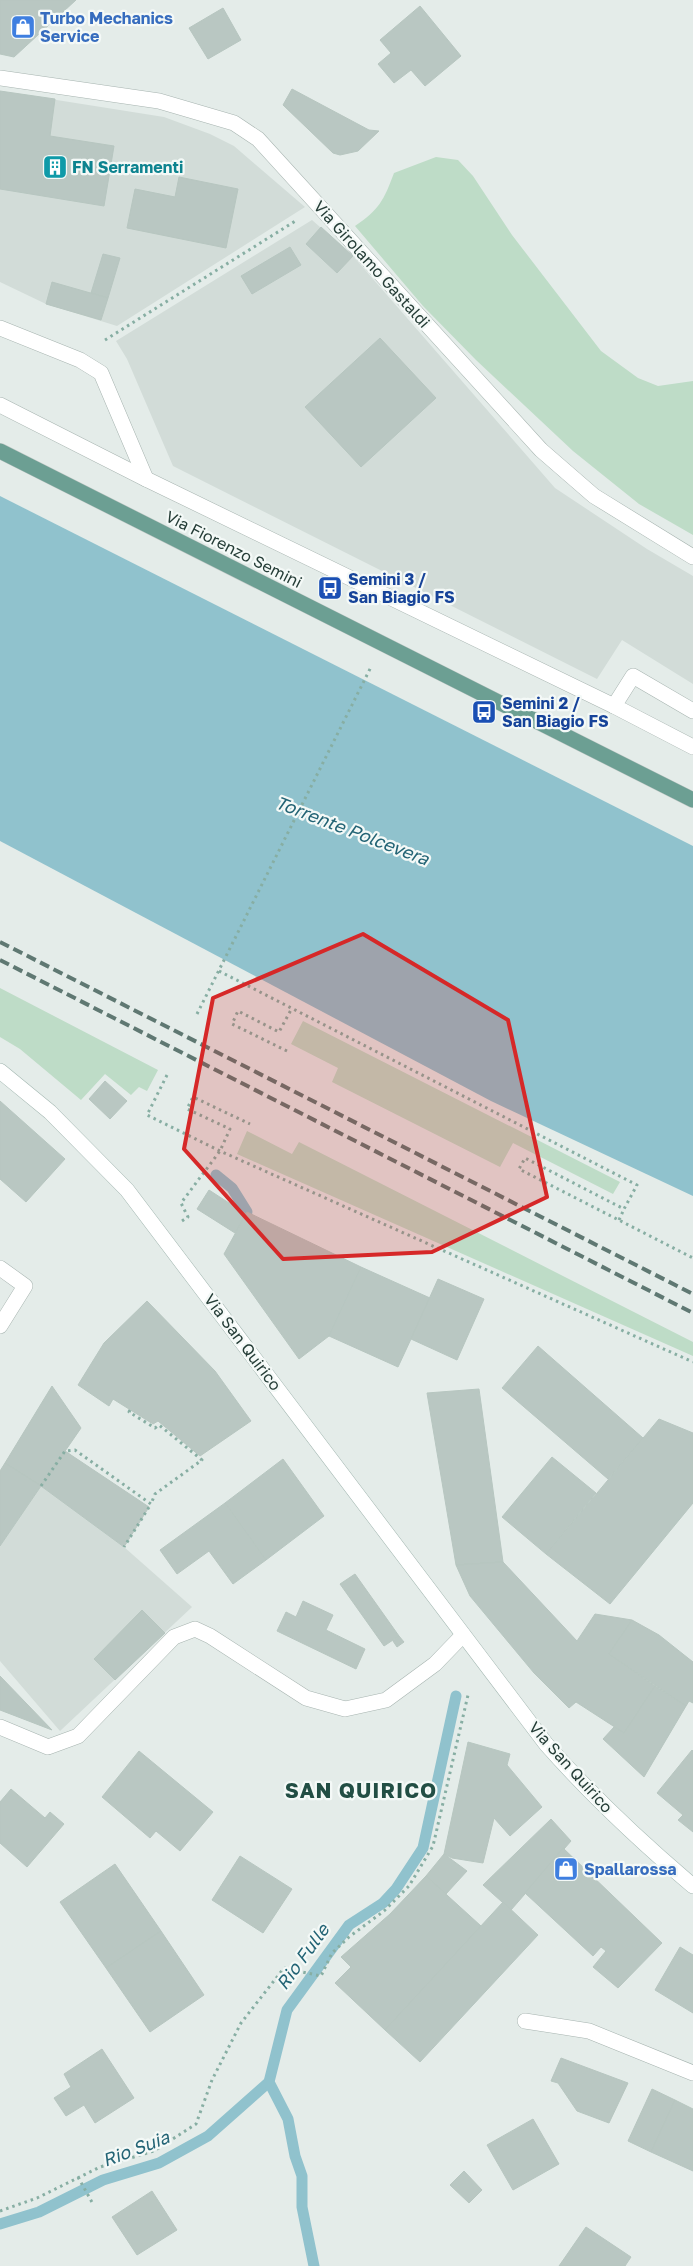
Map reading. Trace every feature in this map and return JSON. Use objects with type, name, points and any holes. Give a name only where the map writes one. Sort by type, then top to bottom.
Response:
[{"type":"main road","name":"Via Girolamo Gastaldi","points":[[0,78],[159,101],[234,123],[258,139],[541,450],[594,496],[693,557]]},
{"type":"main road","points":[[0,328],[80,360],[101,373],[146,479]]},
{"type":"main road","points":[[0,405],[146,479],[614,706],[693,747]]},
{"type":"main road","name":"Via Fiorenzo Semini","points":[[0,451],[693,800]]},
{"type":"main road","points":[[614,706],[633,676],[693,711]]},
{"type":"main road","name":"Via San Quirico","points":[[0,1071],[50,1112],[127,1190],[534,1728],[579,1782],[652,1851],[693,1886]]},
{"type":"main road","points":[[0,1268],[25,1286],[0,1326]]},
{"type":"main road","points":[[0,1727],[48,1747],[78,1736],[174,1637],[194,1629],[210,1636],[306,1698],[345,1709],[386,1700],[435,1664],[463,1635]]},
{"type":"main road","points":[[525,2021],[589,2031],[693,2073]]},
{"type":"path","points":[[105,340],[320,206]]},
{"type":"path","points":[[197,1014],[373,662]]},
{"type":"path","points":[[219,971],[637,1185],[619,1220]]},
{"type":"path","points":[[288,1052],[232,1024],[238,1011],[279,1032],[292,1008]]},
{"type":"path","points":[[167,1076],[148,1115],[220,1151],[693,1362]]},
{"type":"path","points":[[188,1217],[181,1203],[220,1151],[230,1129],[187,1108],[193,1097],[250,1124]]},
{"type":"path","points":[[624,1209],[525,1158],[519,1169],[693,1258]]},
{"type":"path","points":[[124,1546],[151,1504],[155,1494],[202,1460],[159,1425],[155,1428],[130,1412],[130,1410]]},
{"type":"path","points":[[41,1486],[65,1451],[75,1450],[151,1504]]},
{"type":"path","points":[[0,2211],[37,2198],[100,2167],[154,2151],[196,2124],[212,2080],[241,2023],[284,1968],[321,1976],[332,1953],[348,1937],[384,1910],[409,1886],[433,1846],[468,1695]]},
{"type":"path","points":[[78,2177],[93,2204]]},
{"type":"highlighted area","points":[[363,934],[508,1020],[547,1197],[432,1252],[283,1259],[184,1149],[213,998]]},
{"type":"shaded area","points":[[0,91],[164,117],[210,134],[234,146],[305,207],[117,326],[46,304],[0,282]]},
{"type":"shaded area","points":[[312,220],[353,256],[555,488],[647,549],[693,576],[693,684],[622,640],[597,679],[173,466],[127,359],[116,341]]},
{"type":"shaded area","points":[[41,1486],[124,1547],[192,1607],[60,1731],[0,1661],[0,1546]]},
{"type":"green space","points":[[436,157],[458,160],[473,176],[512,235],[601,351],[638,378],[658,386],[693,381],[693,535],[639,504],[573,451],[476,360],[423,306],[355,226],[370,215],[380,204],[394,173]]},
{"type":"green space","points":[[0,988],[158,1070],[147,1091],[139,1087],[131,1095],[105,1074],[81,1100],[20,1049],[0,1037]]},
{"type":"green space","points":[[303,1021],[620,1182],[613,1194],[513,1143],[500,1167],[332,1082],[338,1068],[291,1044]]},
{"type":"green space","points":[[247,1131],[292,1154],[299,1142],[693,1342],[693,1356],[237,1154]]},
{"type":"water","name":"Torrente Polcevera","points":[[0,496],[693,846],[693,1196],[491,1101],[0,841]]},
{"type":"building","name":"Turbo Mechanics Service","points":[[0,0],[76,0],[14,57],[0,54]]},
{"type":"building","points":[[420,6],[461,56],[425,86],[411,70],[394,83],[378,64],[391,53],[380,40]]},
{"type":"building","points":[[223,8],[241,40],[208,59],[189,28]]},
{"type":"building","points":[[292,89],[369,130],[379,131],[358,151],[340,155],[333,153],[283,105]]},
{"type":"building","name":"FN Serramenti","points":[[0,91],[55,99],[50,136],[114,146],[104,206],[0,189]]},
{"type":"building","points":[[179,177],[238,189],[226,248],[127,228],[135,189],[175,197]]},
{"type":"building","points":[[321,227],[353,256],[337,273],[306,244]]},
{"type":"building","points":[[290,247],[301,265],[252,294],[241,276]]},
{"type":"building","points":[[103,254],[120,258],[108,298],[91,293]]},
{"type":"building","points":[[52,282],[108,298],[101,320],[46,304]]},
{"type":"building","points":[[380,338],[436,398],[361,467],[305,407]]},
{"type":"building","points":[[105,1081],[127,1101],[110,1119],[89,1099]]},
{"type":"building","points":[[0,1101],[65,1159],[26,1202],[0,1179]]},
{"type":"building","points":[[209,1190],[246,1214],[235,1233],[197,1209]]},
{"type":"building","points":[[247,1212],[361,1267],[329,1336],[299,1359],[224,1254]]},
{"type":"building","points":[[361,1267],[430,1298],[398,1367],[329,1336]]},
{"type":"building","points":[[438,1279],[484,1299],[457,1360],[411,1339]]},
{"type":"building","points":[[147,1301],[215,1371],[251,1421],[200,1456],[158,1421],[153,1424],[113,1399],[109,1406],[78,1385],[104,1343]]},
{"type":"building","points":[[538,1346],[643,1438],[608,1479],[502,1388]]},
{"type":"building","points":[[52,1386],[81,1428],[41,1486],[5,1463]]},
{"type":"building","points":[[479,1389],[503,1562],[456,1565],[427,1393]]},
{"type":"building","points":[[659,1419],[693,1433],[693,1503],[610,1604],[546,1554]]},
{"type":"building","points":[[65,1451],[149,1507],[124,1547],[41,1486]]},
{"type":"building","points":[[552,1457],[596,1493],[546,1554],[502,1517]]},
{"type":"building","points":[[283,1459],[324,1516],[266,1560],[225,1503]]},
{"type":"building","points":[[5,1463],[41,1486],[0,1546],[0,1471]]},
{"type":"building","points":[[225,1503],[266,1560],[233,1584],[209,1551],[177,1574],[160,1550]]},
{"type":"building","points":[[503,1562],[577,1641],[595,1614],[632,1620],[609,1654],[655,1686],[624,1733],[576,1702],[569,1708],[534,1673],[470,1596],[456,1565]]},
{"type":"building","points":[[355,1574],[399,1636],[384,1646],[340,1584]]},
{"type":"building","points":[[303,1601],[333,1615],[326,1630],[365,1649],[356,1669],[277,1631],[286,1612],[296,1617]]},
{"type":"building","points":[[142,1610],[165,1633],[115,1680],[94,1659]]},
{"type":"building","points":[[632,1620],[659,1635],[693,1662],[693,1703],[689,1701],[686,1706],[609,1654]]},
{"type":"building","points":[[399,1636],[404,1642],[397,1647],[393,1641]]},
{"type":"building","points":[[0,1676],[52,1730],[0,1710]]},
{"type":"building","points":[[655,1686],[686,1706],[644,1777],[603,1739],[614,1727],[624,1733]]},
{"type":"building","points":[[468,1742],[510,1754],[507,1765],[542,1807],[510,1836],[494,1818],[483,1863],[452,1858],[444,1854]]},
{"type":"building","points":[[692,1750],[693,1832],[678,1820],[683,1815],[657,1793]]},
{"type":"building","points":[[139,1751],[213,1812],[180,1851],[156,1831],[150,1838],[102,1797]]},
{"type":"building","points":[[11,1789],[45,1818],[50,1812],[64,1824],[27,1867],[0,1843],[0,1802]]},
{"type":"building","points":[[551,1819],[571,1841],[511,1910],[483,1885]]},
{"type":"building","points":[[563,1848],[662,1943],[618,1988],[593,1967],[606,1951],[601,1947],[593,1956],[525,1893]]},
{"type":"building","points":[[444,1854],[467,1871],[446,1894],[426,1876]]},
{"type":"building","points":[[240,1856],[292,1889],[263,1933],[212,1900]]},
{"type":"building","points":[[115,1864],[161,1931],[106,1968],[60,1902]]},
{"type":"building","points":[[426,1876],[481,1926],[385,2030],[335,1983],[351,1967],[341,1957],[390,1914]]},
{"type":"building","points":[[503,1902],[538,1935],[420,2062],[385,2030]]},
{"type":"building","points":[[161,1931],[204,1995],[150,2032],[106,1968]]},
{"type":"building","points":[[680,1947],[693,1955],[693,2013],[655,1990]]},
{"type":"building","points":[[102,2049],[134,2098],[95,2123],[84,2105],[66,2116],[54,2098],[71,2087],[64,2074]]},
{"type":"building","points":[[561,2058],[628,2083],[609,2123],[577,2111],[558,2083],[551,2081]]},
{"type":"building","points":[[652,2089],[675,2100],[651,2152],[628,2141]]},
{"type":"building","points":[[675,2100],[693,2109],[693,2171],[651,2152]]},
{"type":"building","points":[[533,2119],[559,2164],[513,2190],[487,2145]]},
{"type":"building","points":[[464,2171],[482,2190],[469,2203],[450,2185]]},
{"type":"building","points":[[152,2191],[177,2230],[137,2255],[112,2217]]},
{"type":"building","points":[[586,2227],[631,2257],[625,2266],[559,2266]]},
{"type":"waterway","name":"Rio Fulle","points":[[216,1175],[232,1188],[247,1212]]},
{"type":"waterway","name":"Rio Fulle","points":[[314,2266],[302,2207],[302,2176],[295,2156],[288,2119],[269,2082],[287,2010],[349,1925],[383,1903],[396,1889],[423,1848],[456,1696]]},
{"type":"waterway","name":"Rio Suia","points":[[0,2224],[39,2212],[103,2180],[159,2163],[208,2136],[269,2082]]},
{"type":"railway","points":[[0,942],[693,1294]]},
{"type":"railway","points":[[0,960],[693,1313]]},
{"type":"place","name":"Turbo Mechanics Service","points":[[23,27]]},
{"type":"place","name":"FN Serramenti","points":[[55,167]]},
{"type":"place","name":"Semini 3 / San Biagio FS","points":[[330,588]]},
{"type":"place","name":"Semini 2 / San Biagio FS","points":[[484,712]]},
{"type":"place","name":"Spallarossa","points":[[566,1869]]},
{"type":"district","name":"SAN QUIRICO","points":[[361,1791]]}]
